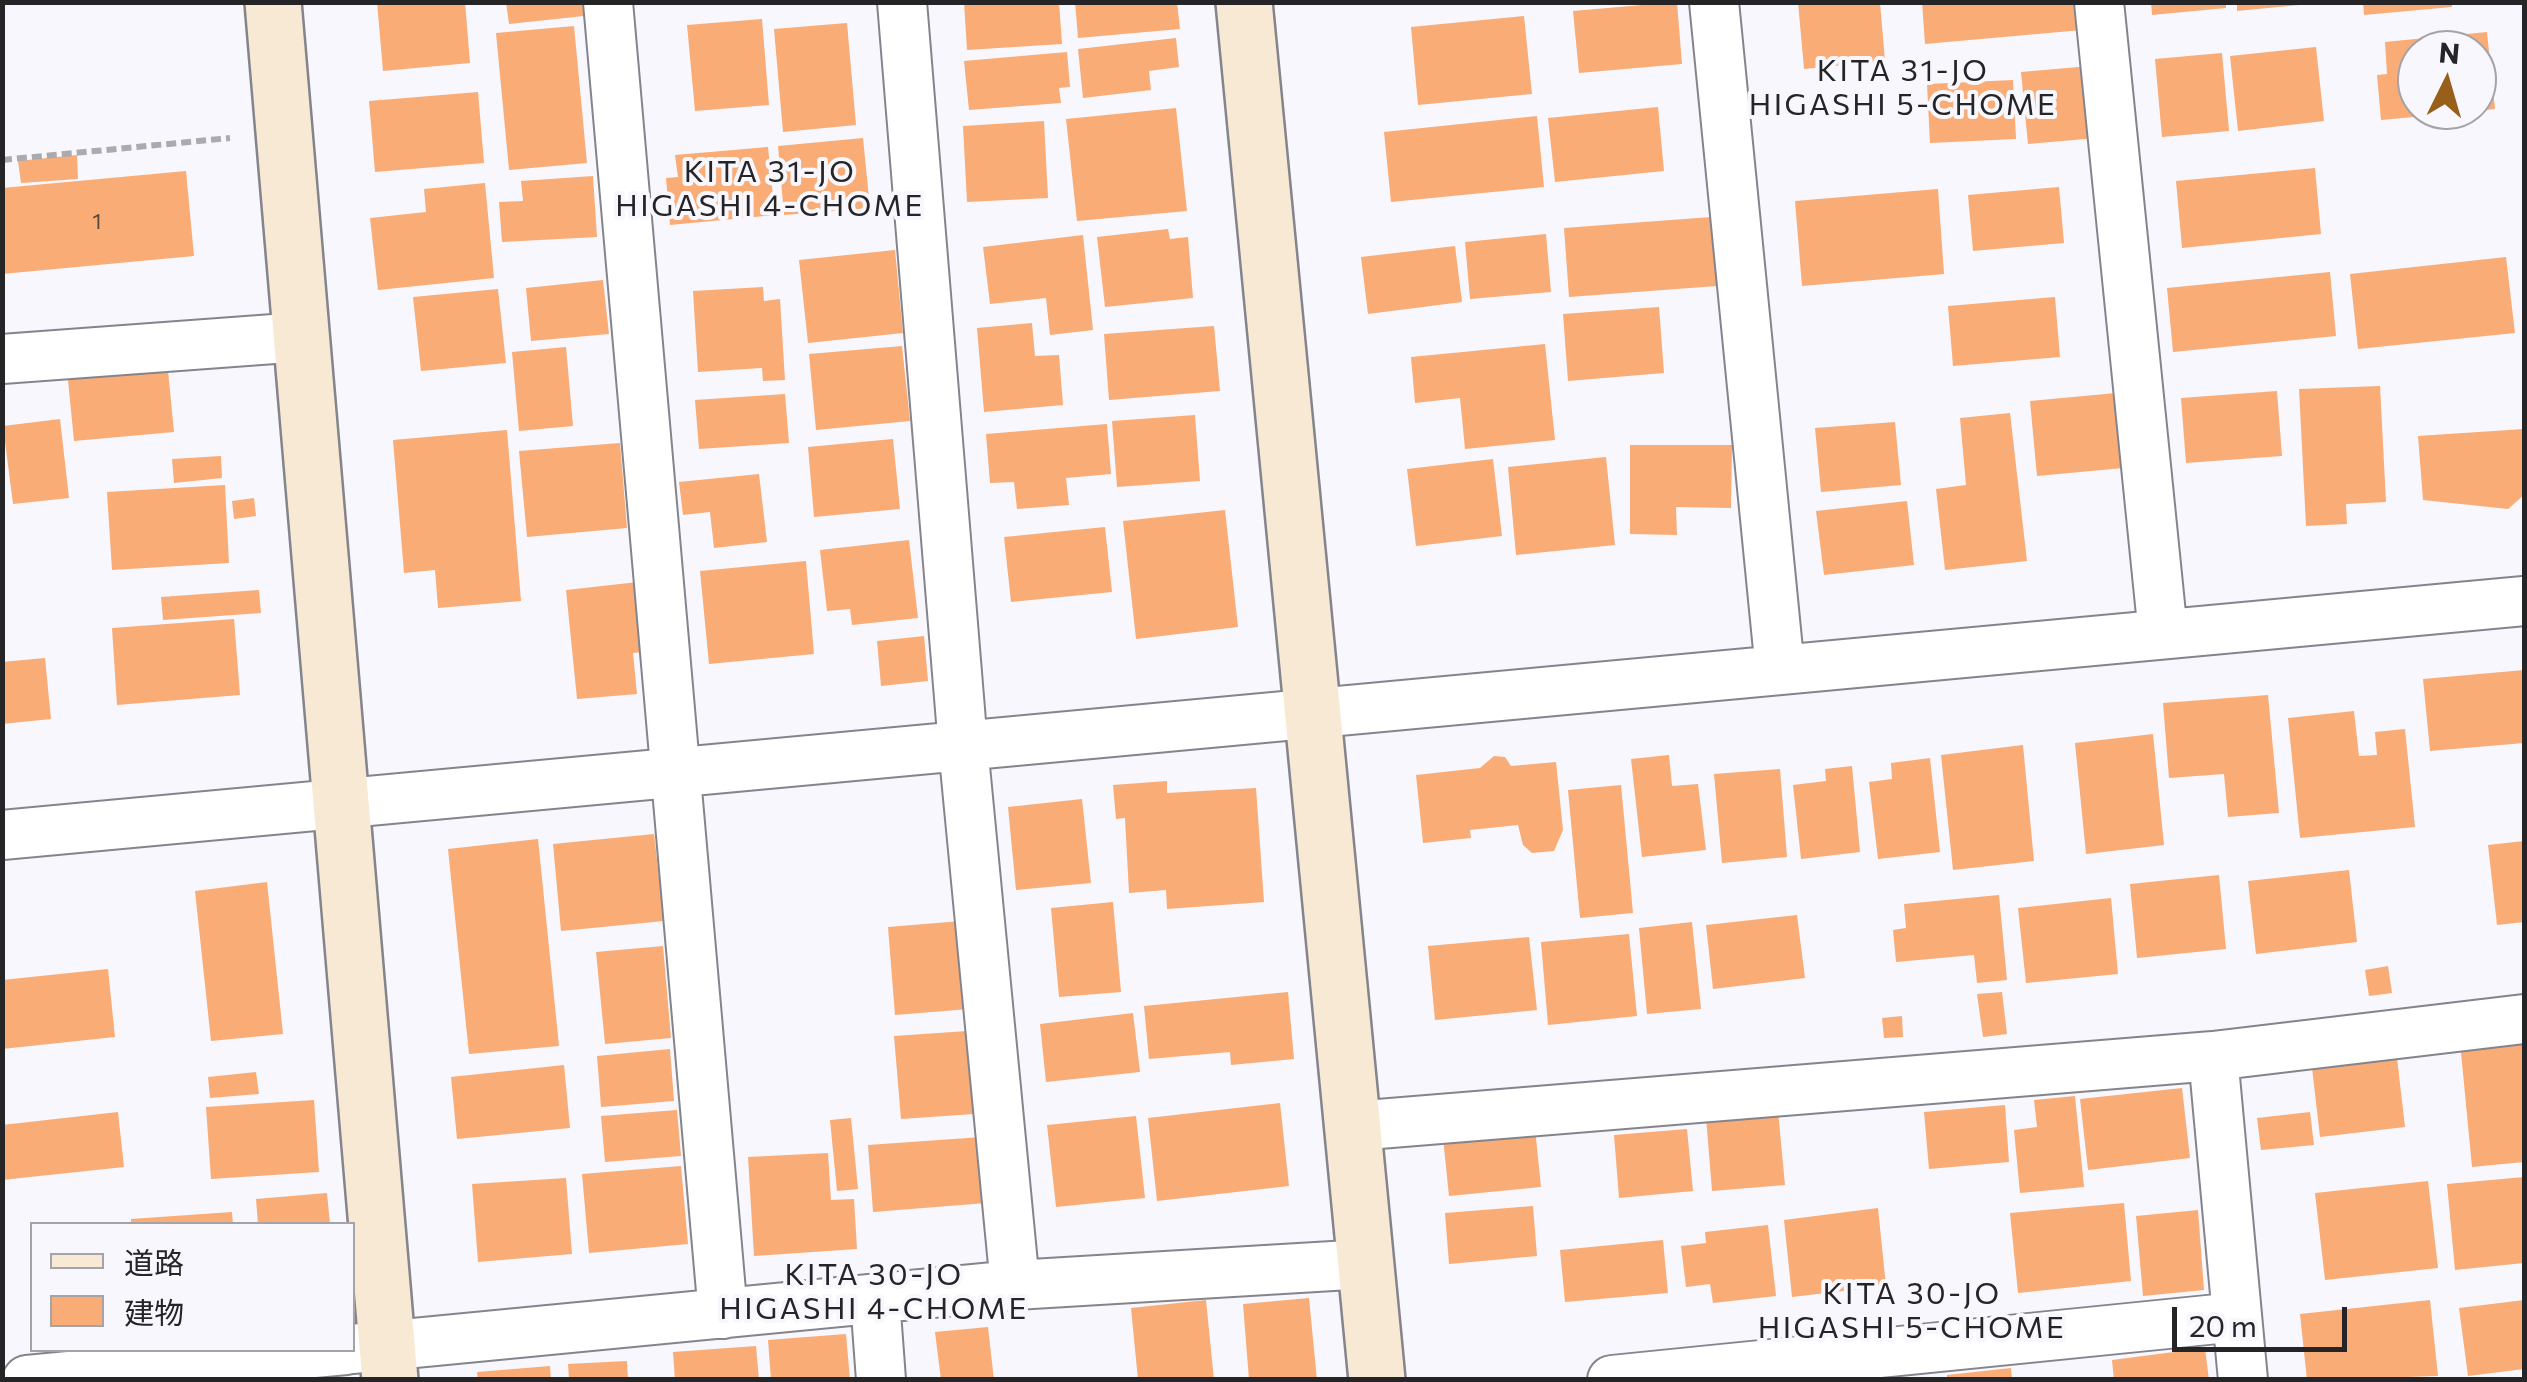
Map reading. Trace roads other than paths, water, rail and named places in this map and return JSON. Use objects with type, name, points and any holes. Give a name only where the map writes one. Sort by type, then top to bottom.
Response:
[{"type":"street","points":[[273,2],[343,803],[369,1356]]},
{"type":"street","points":[[608,2],[679,772],[723,1314]]},
{"type":"street","points":[[902,2],[963,746],[1015,1285]]},
{"type":"street","points":[[1244,2],[1316,714],[1377,1380]]},
{"type":"street","points":[[1714,2],[1780,670]]},
{"type":"street","points":[[2099,2],[2163,634]]},
{"type":"street","points":[[2,359],[301,337]]},
{"type":"street","points":[[2,835],[2524,602]]},
{"type":"street","points":[[1354,1126],[2213,1056],[2524,1019]]},
{"type":"street","points":[[2213,1056],[2242,1380]]},
{"type":"street","points":[[28,1380],[369,1356],[723,1314],[1015,1285],[1366,1264]]},
{"type":"street","points":[[875,1299],[881,1380]]},
{"type":"street","points":[[1612,1380],[2237,1316]]},
{"type":"district","name":"KITA 31-JO HIGASHI 5-CHOME","points":[[1903,88]]},
{"type":"district","name":"KITA 31-JO HIGASHI 4-CHOME","points":[[770,189]]},
{"type":"district","name":"KITA 30-JO HIGASHI 4-CHOME","points":[[874,1292]]},
{"type":"district","name":"KITA 30-JO HIGASHI 5-CHOME","points":[[1912,1311]]}]
